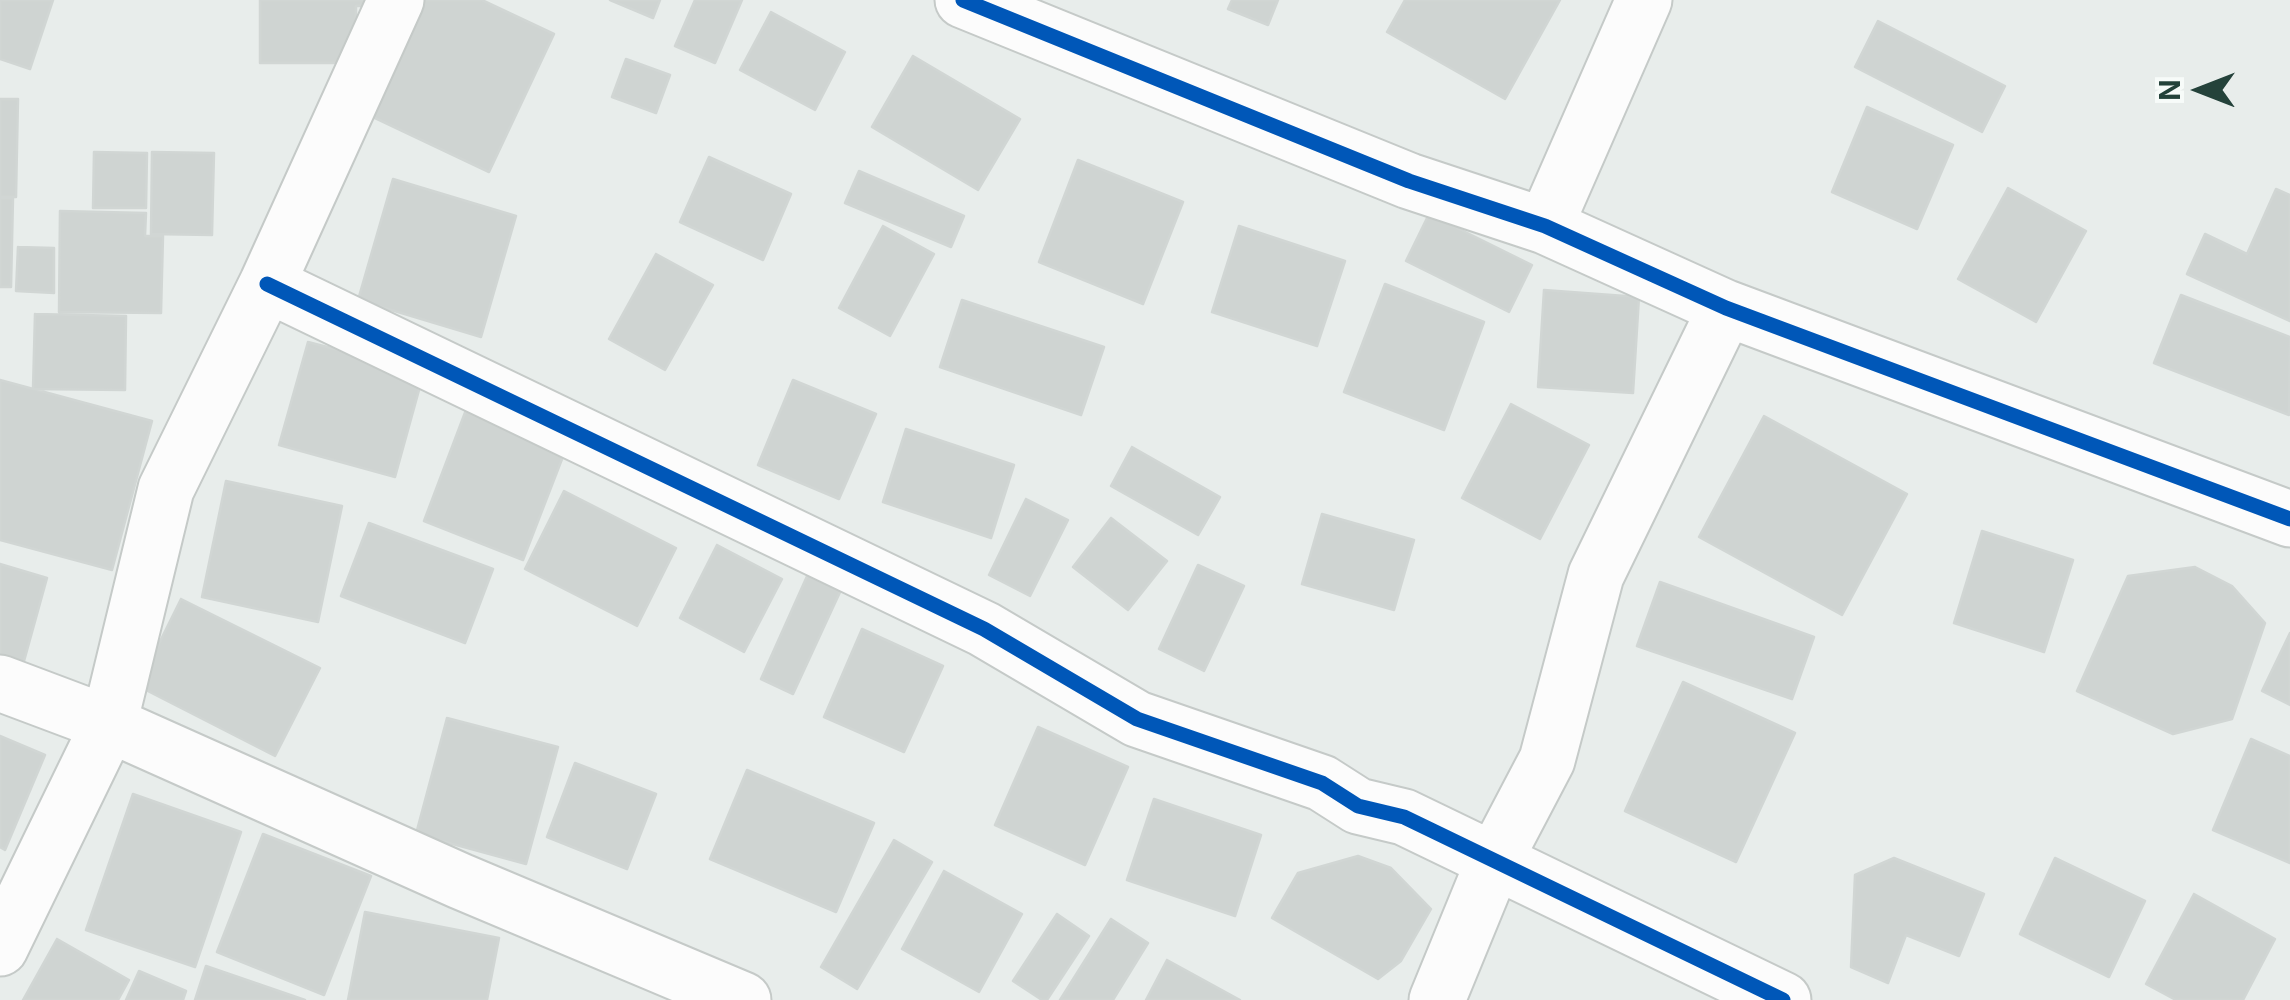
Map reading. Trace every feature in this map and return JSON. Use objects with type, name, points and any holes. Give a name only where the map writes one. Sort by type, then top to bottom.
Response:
[{"type":"street","points":[[0,948],[109,724],[166,489],[267,284],[396,0]]},
{"type":"street","points":[[963,0],[1409,181],[1546,226],[1726,308],[2290,520]]},
{"type":"street","points":[[1546,226],[1644,0]]},
{"type":"street","points":[[267,284],[984,630],[1137,718],[1322,783],[1358,806],[1404,817],[1783,1000]]},
{"type":"street","points":[[1437,1000],[1494,861],[1546,760],[1596,575],[1726,308]]},
{"type":"street","points":[[0,684],[109,724],[460,882],[743,1000]]},
{"type":"building","points":[[0,0],[53,0],[30,69],[0,59]]},
{"type":"building","points":[[260,0],[368,0],[368,6],[356,6],[356,63],[260,63]]},
{"type":"building","points":[[407,0],[482,0],[554,34],[489,172],[356,109]]},
{"type":"building","points":[[610,0],[660,0],[653,18]]},
{"type":"building","points":[[695,0],[742,0],[715,63],[675,46]]},
{"type":"building","points":[[1232,0],[1278,0],[1268,25],[1228,9]]},
{"type":"building","points":[[1405,0],[1560,0],[1505,99],[1387,32]]},
{"type":"building","points":[[771,12],[845,52],[815,110],[740,70]]},
{"type":"building","points":[[1878,21],[2005,86],[1982,132],[1855,67]]},
{"type":"building","points":[[913,56],[1020,119],[978,190],[872,127]]},
{"type":"building","points":[[626,59],[670,75],[656,113],[612,97]]},
{"type":"building","points":[[0,99],[18,99],[16,197],[0,197]]},
{"type":"building","points":[[1867,107],[1953,145],[1917,229],[1832,192]]},
{"type":"building","points":[[94,152],[147,153],[146,208],[93,208]]},
{"type":"building","points":[[152,152],[214,153],[212,235],[151,234]]},
{"type":"building","points":[[709,157],[791,194],[763,260],[680,222]]},
{"type":"building","points":[[1078,160],[1183,202],[1143,304],[1039,262]]},
{"type":"building","points":[[859,171],[964,216],[951,247],[845,203]]},
{"type":"building","points":[[393,179],[516,216],[481,337],[358,300]]},
{"type":"building","points":[[2008,188],[2086,231],[2036,322],[1958,279]]},
{"type":"building","points":[[2276,189],[2290,195],[2290,321],[2187,274],[2205,234],[2247,254]]},
{"type":"building","points":[[0,198],[13,198],[11,287],[0,287]]},
{"type":"building","points":[[60,211],[146,213],[145,236],[163,236],[161,313],[59,312]]},
{"type":"building","points":[[1429,214],[1532,265],[1509,312],[1406,261]]},
{"type":"building","points":[[883,226],[934,254],[890,336],[839,308]]},
{"type":"building","points":[[1239,226],[1345,261],[1317,346],[1212,312]]},
{"type":"building","points":[[18,247],[54,248],[54,293],[16,291]]},
{"type":"building","points":[[656,254],[713,285],[665,370],[609,339]]},
{"type":"building","points":[[1385,284],[1484,322],[1444,430],[1344,392]]},
{"type":"building","points":[[1544,290],[1639,297],[1633,393],[1538,387]]},
{"type":"building","points":[[2181,295],[2290,337],[2289,415],[2154,363]]},
{"type":"building","points":[[962,300],[1104,347],[1081,415],[940,367]]},
{"type":"building","points":[[35,314],[126,316],[125,390],[33,389]]},
{"type":"building","points":[[308,342],[424,372],[395,477],[279,445]]},
{"type":"building","points":[[0,380],[152,421],[112,570],[0,540]]},
{"type":"building","points":[[793,380],[876,414],[839,499],[758,465]]},
{"type":"building","points":[[469,402],[569,441],[523,560],[424,521]]},
{"type":"building","points":[[1511,404],[1589,445],[1540,539],[1462,498]]},
{"type":"building","points":[[1764,416],[1907,494],[1842,615],[1699,537]]},
{"type":"building","points":[[906,429],[1014,465],[991,538],[883,502]]},
{"type":"building","points":[[1132,447],[1220,497],[1198,535],[1111,486]]},
{"type":"building","points":[[226,481],[342,506],[318,622],[202,597]]},
{"type":"building","points":[[564,491],[676,548],[637,626],[525,569]]},
{"type":"building","points":[[1026,499],[1068,520],[1030,596],[989,575]]},
{"type":"building","points":[[1322,514],[1414,540],[1394,610],[1302,584]]},
{"type":"building","points":[[1111,518],[1167,561],[1128,610],[1073,567]]},
{"type":"building","points":[[369,523],[493,569],[465,643],[341,596]]},
{"type":"building","points":[[1982,531],[2073,560],[2044,652],[1954,623]]},
{"type":"building","points":[[717,545],[782,579],[744,652],[680,618]]},
{"type":"building","points":[[0,564],[47,578],[21,672],[0,667]]},
{"type":"building","points":[[1198,565],[1244,586],[1204,671],[1159,649]]},
{"type":"building","points":[[2195,567],[2232,586],[2265,623],[2232,719],[2173,734],[2077,691],[2128,576]]},
{"type":"building","points":[[808,574],[841,590],[793,694],[761,679]]},
{"type":"building","points":[[1660,582],[1814,637],[1792,699],[1637,646]]},
{"type":"building","points":[[181,599],[320,668],[275,756],[138,686]]},
{"type":"building","points":[[862,629],[943,666],[904,752],[824,717]]},
{"type":"building","points":[[2290,633],[2290,705],[2262,691]]},
{"type":"building","points":[[1683,682],[1795,733],[1736,862],[1625,811]]},
{"type":"building","points":[[447,718],[558,747],[526,864],[416,834]]},
{"type":"building","points":[[1038,727],[1128,767],[1085,865],[995,825]]},
{"type":"building","points":[[0,736],[45,755],[5,850],[0,847]]},
{"type":"building","points":[[2251,739],[2290,756],[2290,863],[2213,830]]},
{"type":"building","points":[[575,763],[656,794],[627,869],[547,837]]},
{"type":"building","points":[[747,770],[874,823],[836,912],[710,859]]},
{"type":"building","points":[[133,794],[241,832],[195,967],[86,930]]},
{"type":"building","points":[[1154,799],[1261,835],[1235,916],[1127,880]]},
{"type":"building","points":[[263,834],[371,876],[324,995],[217,952]]},
{"type":"building","points":[[894,840],[932,862],[857,989],[821,967]]},
{"type":"building","points":[[1358,856],[1391,868],[1431,909],[1401,961],[1378,979],[1272,918],[1298,873]]},
{"type":"building","points":[[1894,858],[1984,894],[1959,956],[1906,935],[1888,983],[1851,967],[1855,875]]},
{"type":"building","points":[[2055,858],[2145,901],[2109,977],[2020,934]]},
{"type":"building","points":[[944,871],[1022,914],[979,992],[902,949]]},
{"type":"building","points":[[2194,894],[2275,939],[2243,1000],[2176,1000],[2146,984]]},
{"type":"building","points":[[365,912],[499,938],[487,1000],[348,1000]]},
{"type":"building","points":[[1057,914],[1089,936],[1047,1000],[1042,1000],[1013,981]]},
{"type":"building","points":[[1111,919],[1148,943],[1113,1000],[1060,1000]]},
{"type":"building","points":[[57,939],[129,980],[118,1000],[23,1000]]},
{"type":"building","points":[[1167,960],[1240,1000],[1146,1000]]},
{"type":"building","points":[[206,966],[305,1000],[195,1000]]},
{"type":"building","points":[[139,971],[186,991],[183,1000],[126,1000]]},
{"type":"cycle path","points":[[963,0],[1409,181],[1545,226],[1726,308],[2290,519]]},
{"type":"cycle path","points":[[267,284],[984,629],[1137,719],[1322,783],[1358,806],[1404,817],[1783,1000]]}]
